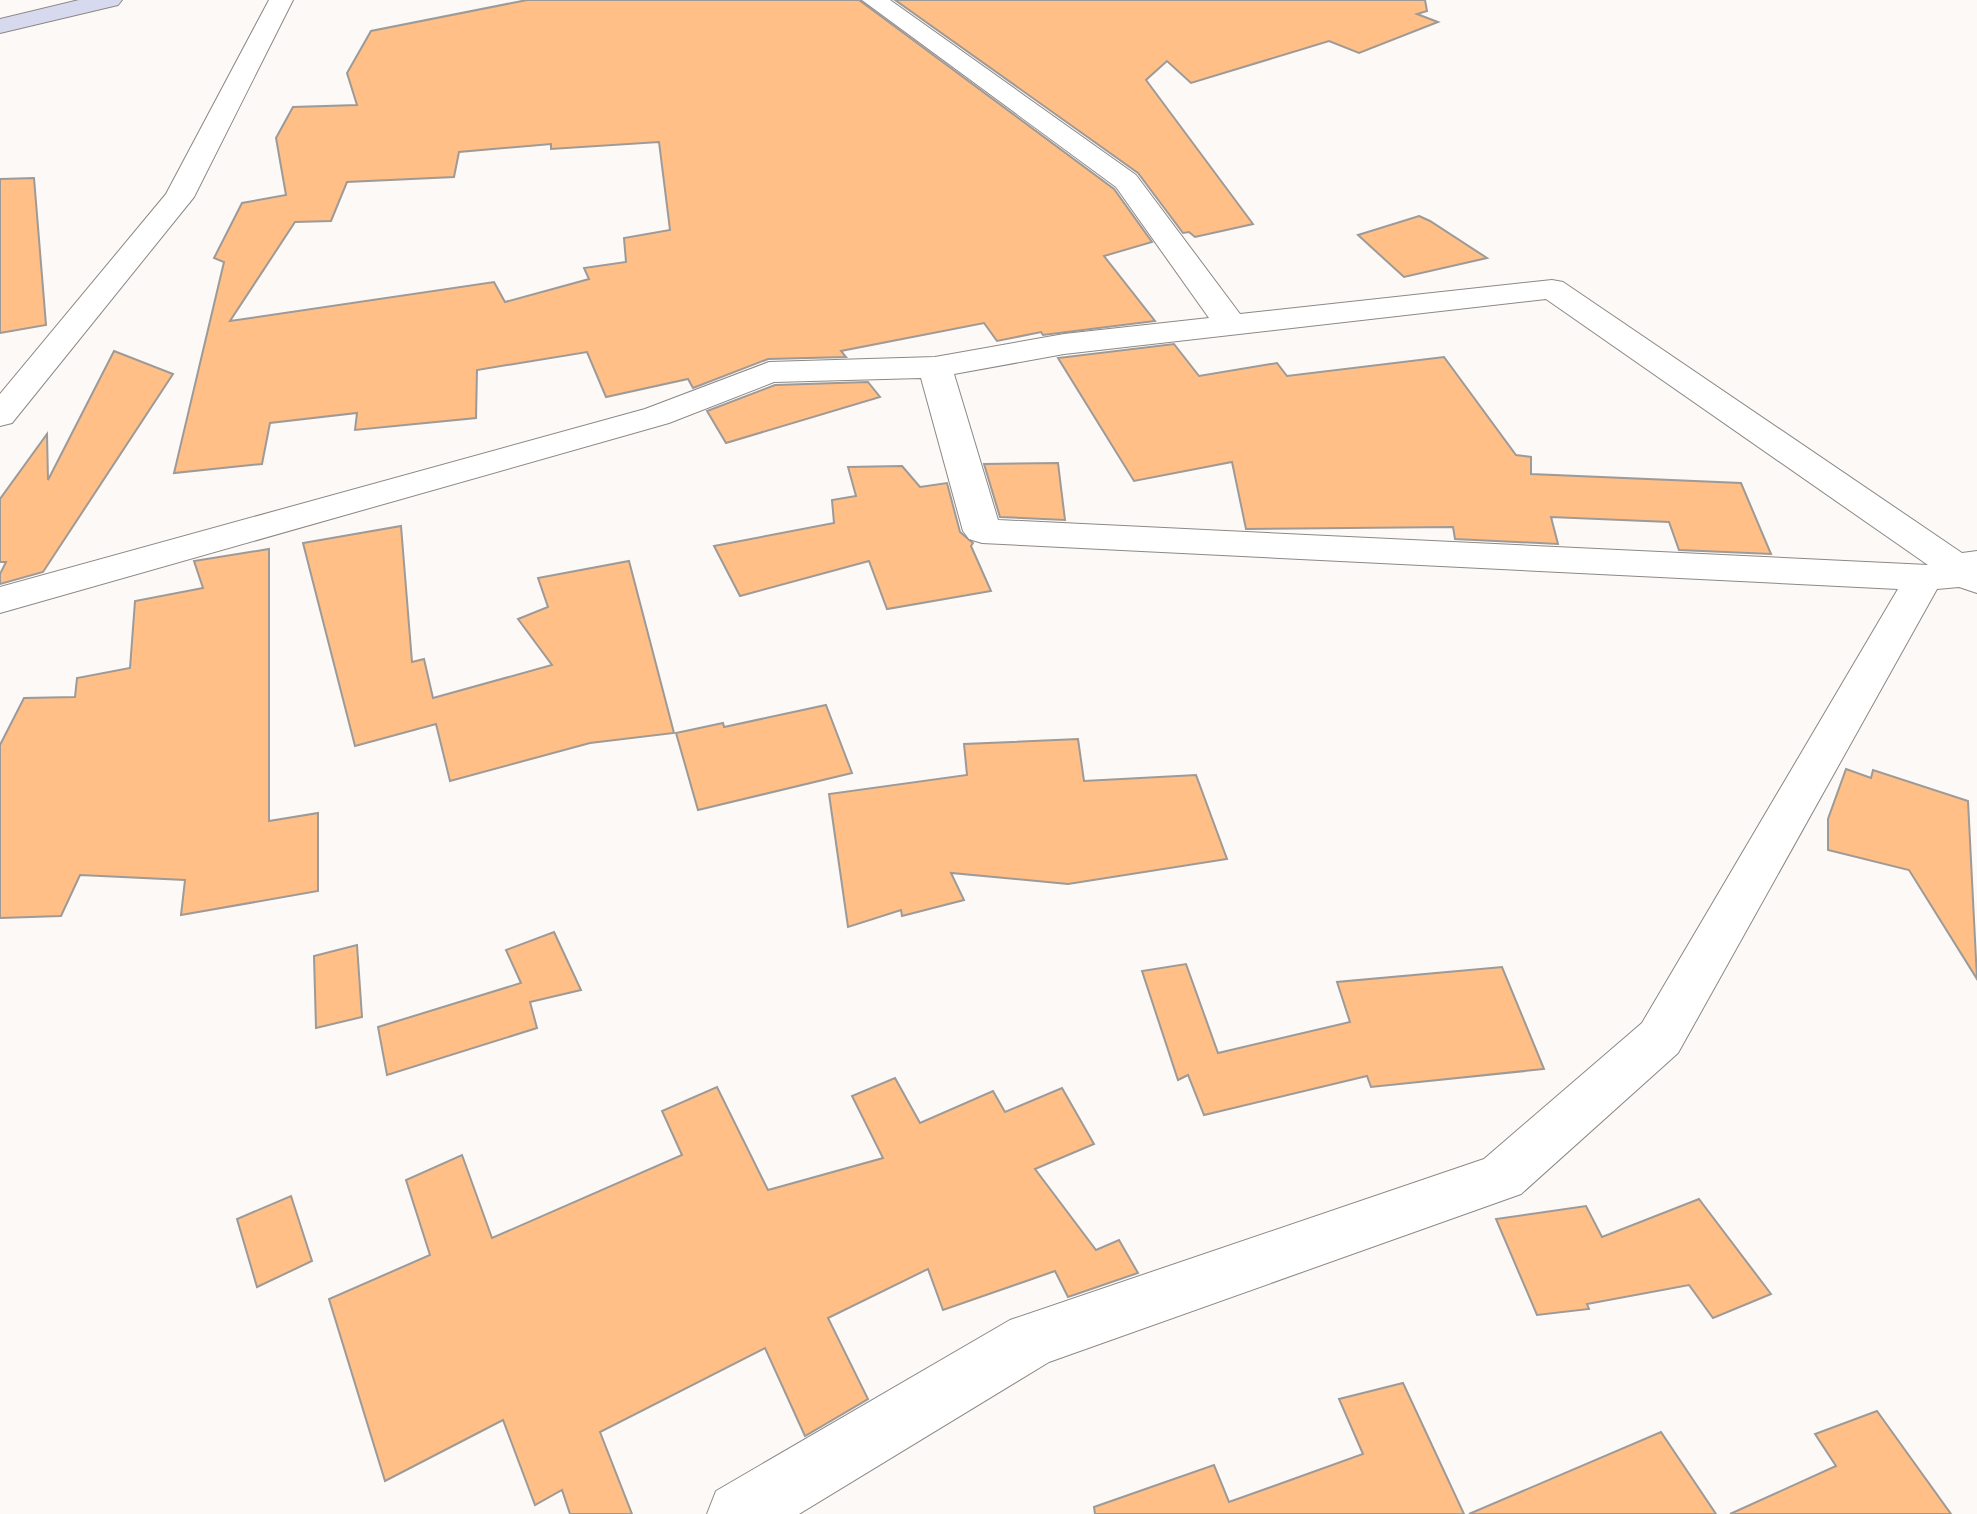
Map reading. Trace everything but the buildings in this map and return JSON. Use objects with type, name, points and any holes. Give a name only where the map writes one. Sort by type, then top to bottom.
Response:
[{"type":"street","points":[[0,26],[110,0]]},
{"type":"street","points":[[0,416],[179,197],[281,0]]},
{"type":"street","points":[[874,0],[1126,181],[1231,325]]},
{"type":"street","points":[[0,600],[657,416],[769,372],[935,367],[1064,344],[1552,289],[1961,573]]},
{"type":"street","points":[[935,367],[982,531],[1961,573]]},
{"type":"street","points":[[739,1514],[1031,1340],[1502,1177],[1660,1038],[1961,573]]}]
